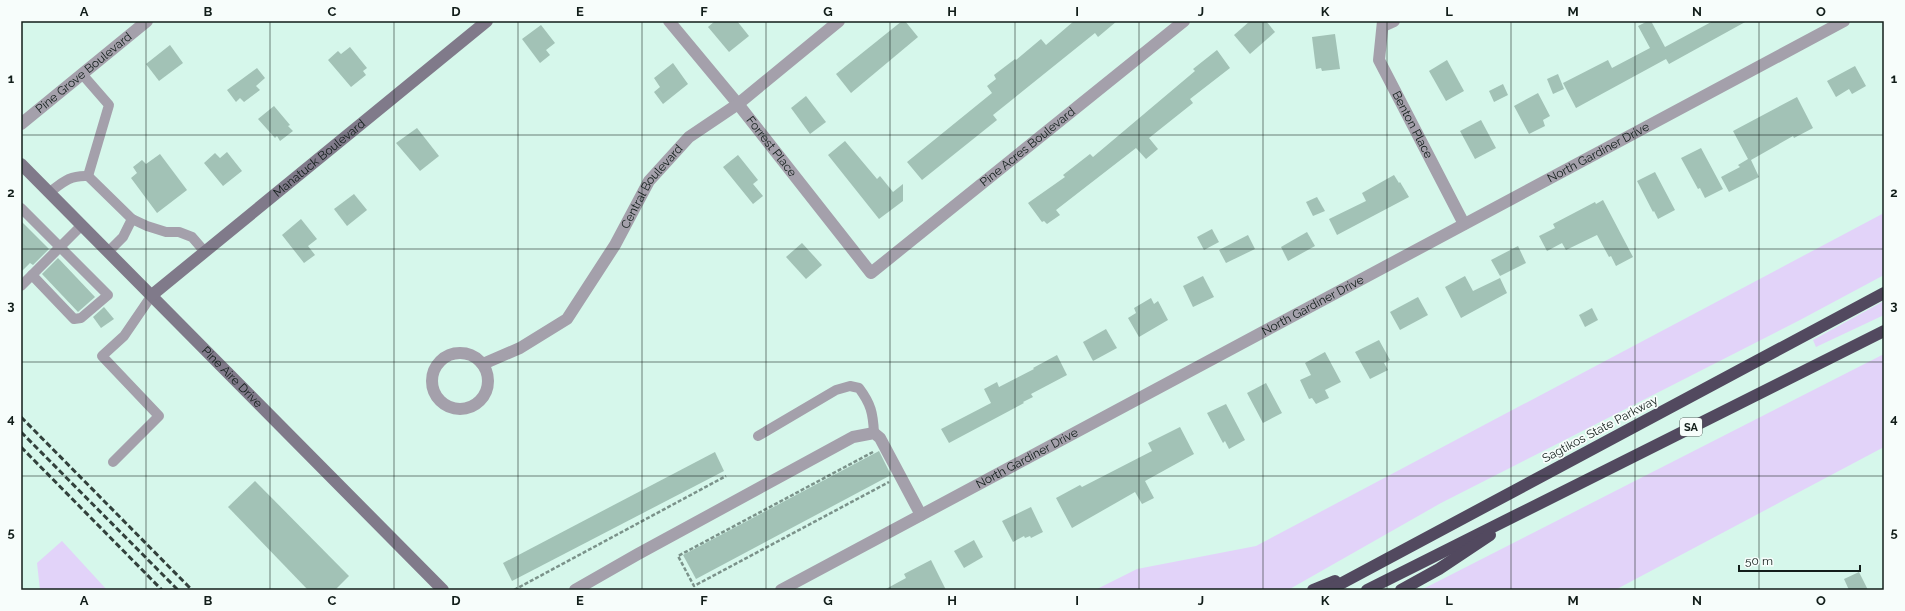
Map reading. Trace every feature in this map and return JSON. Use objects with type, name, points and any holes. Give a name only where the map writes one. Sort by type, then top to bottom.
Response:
[{"type":"highway","name":"Sagtikos State Parkway","points":[[1329,590],[1884,293]]},
{"type":"highway","name":"SA","points":[[1367,590],[1884,331]]},
{"type":"highway","points":[[1401,590],[1439,569],[1534,505]]},
{"type":"highway","points":[[1312,590],[1366,569]]},
{"type":"street","name":"Pine Grove Boulevard","points":[[21,124],[147,21]]},
{"type":"street","name":"Manatuck Boulevard","points":[[152,295],[487,21]]},
{"type":"street","name":"Forrest Place","points":[[669,21],[738,104],[871,273]]},
{"type":"street","name":"Central Boulevard","points":[[483,364],[520,348],[567,319],[614,245],[649,181],[690,138],[738,104],[839,21]]},
{"type":"street","name":"Pine Acres Boulevard","points":[[871,273],[1184,21]]},
{"type":"street","name":"North Gardiner Drive","points":[[781,590],[1844,21]]},
{"type":"street","name":"Benton Place","points":[[1387,23],[1379,60],[1464,224]]},
{"type":"street","name":"Pine Aire Drive","points":[[21,164],[444,590]]},
{"type":"street","points":[[460,353],[473,356],[483,364],[488,375],[488,388],[483,400],[478,404],[473,407],[460,410],[448,407],[438,399],[432,388],[432,375],[438,363],[448,355],[460,353]]},
{"type":"street","points":[[575,590],[853,437],[874,433],[880,438],[921,515]]},
{"type":"lane","points":[[82,74],[109,106],[88,176]]},
{"type":"lane","points":[[50,192],[62,182],[76,176],[88,176],[132,219],[160,230],[179,232],[192,237],[204,252]]},
{"type":"lane","points":[[21,208],[108,295],[82,318],[74,319],[32,275]]},
{"type":"lane","points":[[108,252],[123,237],[132,219]]},
{"type":"lane","points":[[21,286],[82,225]]},
{"type":"lane","points":[[113,462],[159,416],[102,356],[124,336],[152,295]]},
{"type":"lane","points":[[758,436],[836,390],[850,386],[859,388],[865,396],[872,411],[874,433]]},
{"type":"path","points":[[884,446],[678,556],[694,586],[900,476]]},
{"type":"path","points":[[514,590],[726,476]]},
{"type":"shaded area","points":[[1884,213],[1884,275],[1800,320],[1441,503],[1288,590],[1095,590],[1137,569],[1256,546]]},
{"type":"shaded area","points":[[1884,301],[1884,315],[1816,347],[1813,340]]},
{"type":"shaded area","points":[[1884,354],[1884,447],[1615,590],[1421,590]]},
{"type":"shaded area","points":[[62,541],[107,590],[40,590],[37,563]]},
{"type":"building","points":[[715,21],[737,21],[749,36],[729,52],[708,27]]},
{"type":"building","points":[[902,21],[905,21],[918,37],[851,93],[836,74]]},
{"type":"building","points":[[1074,21],[1117,21],[1098,37],[1095,33],[993,115],[997,120],[922,180],[907,162],[992,93],[987,86],[996,79],[994,75],[1015,59],[1016,60],[1041,39],[1046,45]]},
{"type":"building","points":[[1250,21],[1266,21],[1275,32],[1250,54],[1234,35]]},
{"type":"building","points":[[1651,21],[1665,47],[1713,21],[1747,21],[1669,64],[1666,59],[1576,108],[1563,83],[1608,60],[1612,68],[1650,48],[1638,26]]},
{"type":"building","points":[[541,25],[555,43],[546,50],[550,55],[540,63],[522,39]]},
{"type":"building","points":[[1335,34],[1340,69],[1322,71],[1321,68],[1316,69],[1312,37]]},
{"type":"building","points":[[170,45],[183,63],[159,81],[146,64]]},
{"type":"building","points":[[350,47],[367,68],[363,71],[366,75],[351,87],[328,60],[338,51],[341,54]]},
{"type":"building","points":[[1217,50],[1230,68],[1190,99],[1193,103],[1149,138],[1158,149],[1146,159],[1136,148],[1056,210],[1060,215],[1047,224],[1044,221],[1042,222],[1028,203],[1065,177],[1063,175],[1090,154],[1093,157],[1195,71],[1193,69]]},
{"type":"building","points":[[1447,60],[1464,91],[1446,101],[1429,71]]},
{"type":"building","points":[[673,63],[688,84],[663,104],[654,92],[660,87],[654,78]]},
{"type":"building","points":[[1855,66],[1866,86],[1852,94],[1849,89],[1836,97],[1827,81]]},
{"type":"building","points":[[257,68],[265,78],[256,86],[260,90],[244,102],[240,98],[236,102],[227,90]]},
{"type":"building","points":[[1558,74],[1564,89],[1553,94],[1547,79]]},
{"type":"building","points":[[1503,84],[1508,95],[1494,102],[1489,91]]},
{"type":"building","points":[[1538,93],[1550,116],[1543,120],[1545,126],[1529,134],[1514,106]]},
{"type":"building","points":[[806,96],[826,122],[810,134],[791,108]]},
{"type":"building","points":[[1797,97],[1813,128],[1794,138],[1793,136],[1751,160],[1759,177],[1729,192],[1721,177],[1740,167],[1738,165],[1748,159],[1733,131]]},
{"type":"building","points":[[274,106],[290,125],[288,126],[293,131],[280,141],[277,136],[275,138],[258,119]]},
{"type":"building","points":[[1481,120],[1496,148],[1475,159],[1460,131]]},
{"type":"building","points":[[417,128],[439,156],[420,171],[396,143]]},
{"type":"building","points":[[845,141],[877,179],[880,176],[893,192],[903,184],[903,201],[879,219],[828,155]]},
{"type":"building","points":[[1701,148],[1723,189],[1705,198],[1700,188],[1698,189],[1681,158]]},
{"type":"building","points":[[227,152],[242,171],[223,186],[204,163],[215,153],[220,158]]},
{"type":"building","points":[[160,154],[187,190],[157,213],[131,178],[137,173],[133,167],[142,160],[146,164]]},
{"type":"building","points":[[738,155],[758,180],[753,184],[763,196],[753,204],[723,167]]},
{"type":"building","points":[[1655,172],[1675,210],[1658,219],[1637,181]]},
{"type":"building","points":[[1394,175],[1409,197],[1337,235],[1329,219],[1366,201],[1362,193]]},
{"type":"building","points":[[354,194],[367,210],[347,226],[334,209]]},
{"type":"building","points":[[1317,197],[1325,211],[1313,216],[1306,202]]},
{"type":"building","points":[[1603,200],[1633,257],[1616,266],[1611,256],[1609,257],[1597,235],[1566,250],[1562,243],[1547,251],[1539,236],[1555,228],[1553,224],[1595,202],[1596,204]]},
{"type":"building","points":[[301,219],[317,239],[308,246],[315,255],[304,263],[282,235]]},
{"type":"building","points":[[21,221],[49,249],[33,265],[30,263],[21,272]]},
{"type":"building","points":[[1212,229],[1219,242],[1204,250],[1197,237]]},
{"type":"building","points":[[1307,232],[1315,246],[1288,261],[1281,247]]},
{"type":"building","points":[[1248,235],[1255,249],[1226,263],[1219,250]]},
{"type":"building","points":[[802,243],[822,265],[806,279],[786,257]]},
{"type":"building","points":[[1518,246],[1526,263],[1500,276],[1491,260]]},
{"type":"building","points":[[58,258],[95,297],[78,312],[42,274]]},
{"type":"building","points":[[1203,276],[1214,297],[1193,307],[1183,286]]},
{"type":"building","points":[[1465,276],[1473,291],[1500,278],[1507,293],[1461,318],[1445,287]]},
{"type":"building","points":[[1418,297],[1428,315],[1400,330],[1390,312]]},
{"type":"building","points":[[1151,298],[1154,304],[1158,301],[1168,320],[1139,337],[1128,318],[1136,313],[1134,308]]},
{"type":"building","points":[[104,307],[114,319],[101,328],[93,317]]},
{"type":"building","points":[[1592,308],[1598,320],[1585,327],[1579,315]]},
{"type":"building","points":[[1106,329],[1117,348],[1093,361],[1083,342]]},
{"type":"building","points":[[1379,340],[1390,360],[1384,363],[1388,370],[1370,379],[1355,352]]},
{"type":"building","points":[[1325,352],[1341,382],[1325,390],[1329,398],[1316,404],[1312,398],[1309,399],[1300,380],[1311,375],[1305,363]]},
{"type":"building","points":[[1057,355],[1067,375],[1031,394],[1033,397],[1023,402],[1024,403],[949,443],[941,429],[991,403],[984,389],[997,382],[999,387]]},
{"type":"building","points":[[1266,383],[1282,413],[1263,423],[1247,393]]},
{"type":"building","points":[[1226,404],[1245,440],[1229,449],[1225,441],[1223,443],[1207,413]]},
{"type":"building","points":[[1180,427],[1194,454],[1145,481],[1154,498],[1142,504],[1135,492],[1072,528],[1056,498],[1080,485],[1082,487],[1152,451],[1148,443]]},
{"type":"building","points":[[879,451],[891,475],[696,579],[683,555]]},
{"type":"building","points":[[715,452],[724,471],[512,581],[503,563]]},
{"type":"building","points":[[255,481],[349,576],[335,590],[308,590],[228,507]]},
{"type":"building","points":[[1031,507],[1043,532],[1031,538],[1030,536],[1025,538],[1024,536],[1013,542],[1002,521]]},
{"type":"building","points":[[974,540],[983,557],[964,568],[954,551]]},
{"type":"building","points":[[931,560],[946,590],[884,590],[906,578],[904,574]]},
{"type":"building","points":[[1859,572],[1868,590],[1849,590],[1844,579]]},
{"type":"railway","points":[[21,417],[192,590]]},
{"type":"railway","points":[[21,432],[178,590]]},
{"type":"railway","points":[[21,447],[162,590]]}]
